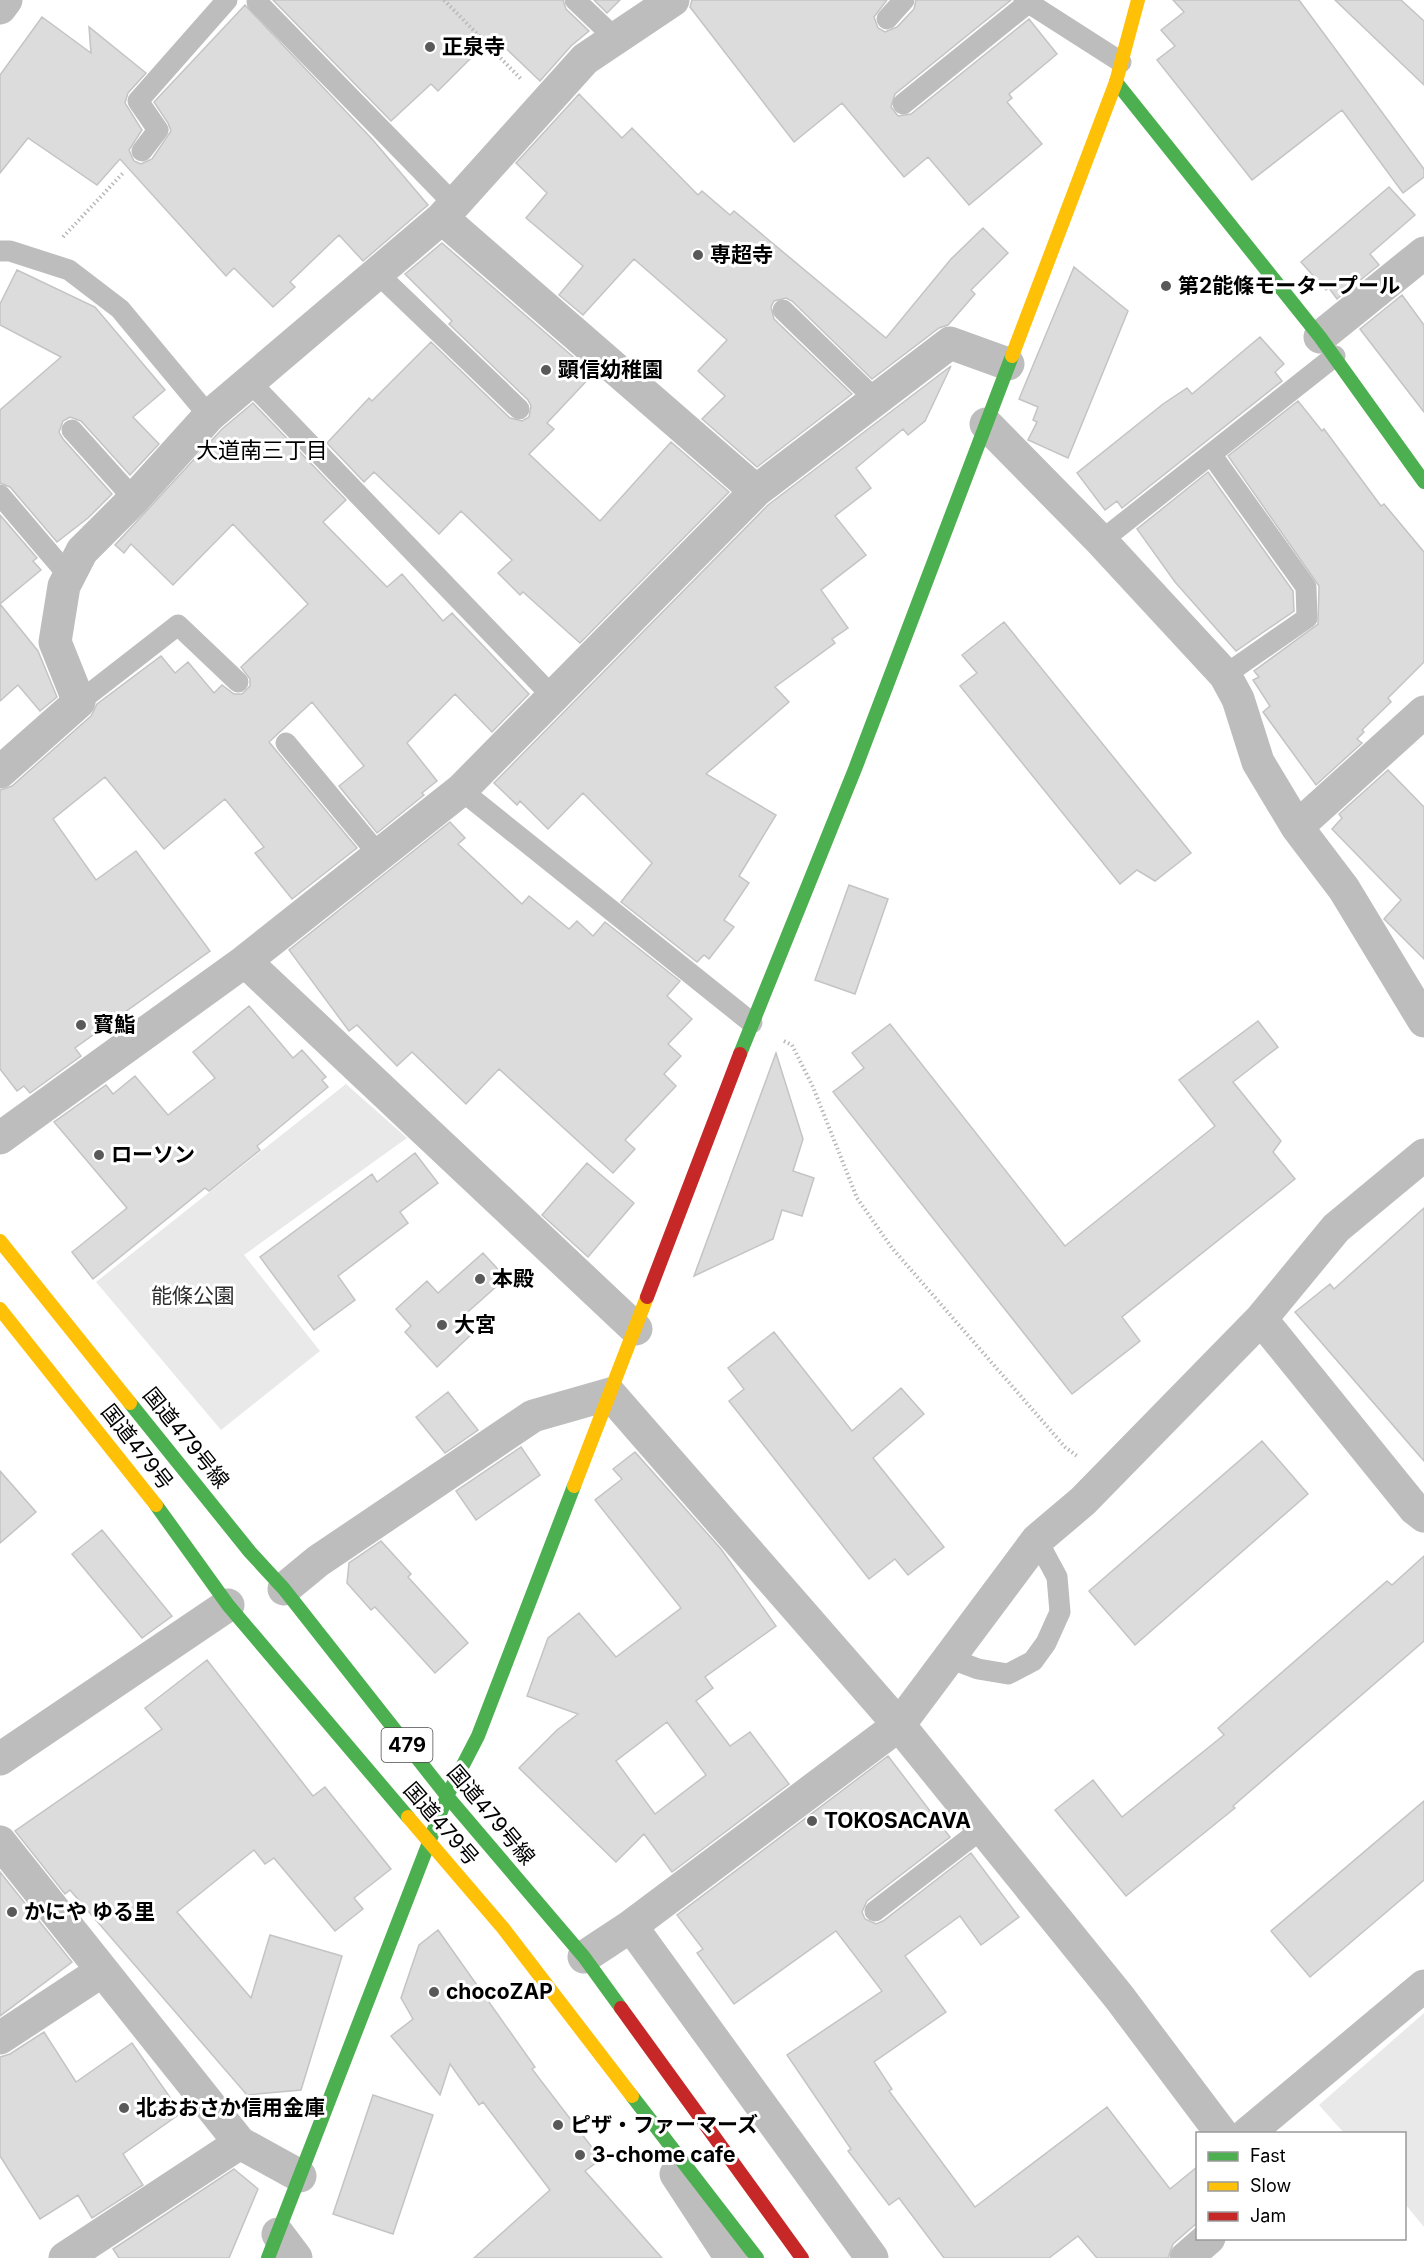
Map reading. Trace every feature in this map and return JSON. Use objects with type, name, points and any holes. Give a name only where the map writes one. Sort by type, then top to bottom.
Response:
[{"type":"main road","points":[[281,2250],[300,2176],[447,1796],[478,1736],[752,1023],[855,769],[1116,82],[1138,0]]},
{"type":"main road","points":[[1116,82],[1327,346],[1424,482]]},
{"type":"main road","name":"国道479号線","points":[[0,1241],[250,1552],[284,1589],[447,1796],[584,1957],[802,2258]]},
{"type":"main road","name":"国道479号","points":[[0,1309],[132,1472],[228,1605],[429,1844],[503,1928],[758,2258]]},
{"type":"street","points":[[0,8],[6,0]]},
{"type":"street","points":[[0,772],[79,702],[55,642],[64,586],[82,551],[134,499],[209,416],[448,211],[585,59],[673,0]]},
{"type":"street","points":[[448,211],[756,491]]},
{"type":"street","points":[[1327,346],[1424,253]]},
{"type":"street","points":[[0,1138],[245,962],[460,790],[756,491],[950,344],[1008,364]]},
{"type":"street","points":[[986,424],[1101,541],[1225,675],[1238,699],[1258,762],[1297,827],[1344,889],[1424,1021]]},
{"type":"street","points":[[1297,827],[1424,712]]},
{"type":"street","points":[[245,962],[636,1329]]},
{"type":"street","points":[[584,1957],[631,1926],[899,1725],[1037,1540],[1083,1501],[1261,1319],[1336,1228],[1424,1155]]},
{"type":"street","points":[[1261,1319],[1414,1509],[1424,1516]]},
{"type":"street","points":[[284,1589],[318,1560],[533,1416],[610,1394],[899,1725],[1119,1997],[1221,2132]]},
{"type":"street","points":[[0,1759],[228,1605]]},
{"type":"street","points":[[0,1842],[240,2142],[300,2176]]},
{"type":"street","points":[[631,1926],[872,2258]]},
{"type":"street","points":[[0,2038],[102,1971]]},
{"type":"street","points":[[1248,2132],[1424,1986]]},
{"type":"street","points":[[578,2023],[730,2258]]},
{"type":"street","points":[[65,2258],[240,2142]]},
{"type":"street","points":[[1186,2258],[1207,2240]]},
{"type":"lane","points":[[142,151],[158,130],[138,101],[227,0]]},
{"type":"lane","points":[[575,0],[615,38]]},
{"type":"lane","points":[[887,19],[904,0]]},
{"type":"lane","points":[[256,1],[448,211]]},
{"type":"lane","points":[[903,104],[1026,1],[1121,62]]},
{"type":"lane","points":[[0,251],[69,270],[120,309],[209,416]]},
{"type":"lane","points":[[377,273],[519,409]]},
{"type":"lane","points":[[783,310],[876,400]]},
{"type":"lane","points":[[1101,541],[1211,454],[1327,346]]},
{"type":"lane","points":[[249,381],[553,697]]},
{"type":"lane","points":[[72,430],[134,499]]},
{"type":"lane","points":[[1211,454],[1306,587],[1307,618],[1225,675]]},
{"type":"lane","points":[[0,495],[69,576]]},
{"type":"lane","points":[[79,702],[178,625],[238,682]]},
{"type":"lane","points":[[286,743],[379,855]]},
{"type":"lane","points":[[460,790],[752,1023]]},
{"type":"lane","points":[[949,1658],[978,1669],[1008,1674],[1033,1661],[1046,1643],[1060,1612],[1057,1577],[1037,1540]]},
{"type":"lane","points":[[875,1911],[983,1828]]},
{"type":"path","points":[[444,0],[544,103]]},
{"type":"path","points":[[41,261],[142,151]]},
{"type":"path","points":[[752,1023],[792,1045],[813,1087],[858,1198],[892,1248],[1065,1447],[1107,1476]]},
{"type":"green space","name":"能條公園","points":[[346,1084],[407,1138],[244,1255],[320,1351],[221,1430],[96,1282]]},
{"type":"green space","points":[[1424,2013],[1424,2227],[1406,2205],[1406,2132],[1343,2132],[1319,2105]]},
{"type":"building","points":[[273,0],[563,0],[566,9],[589,31],[571,46],[540,81],[493,36],[438,91],[431,84],[391,121]]},
{"type":"building","points":[[594,0],[620,0],[607,13]]},
{"type":"building","points":[[692,0],[887,0],[874,17],[878,28],[885,32],[897,27],[914,9],[916,0],[1011,0],[895,94],[891,107],[898,116],[911,114],[1029,19],[1057,54],[1009,94],[1012,98],[1007,102],[1042,144],[969,205],[928,157],[904,177],[842,103],[794,142],[690,7]]},
{"type":"building","points":[[1173,0],[1299,0],[1424,169],[1424,177],[1403,193],[1342,110],[1252,180],[1157,60],[1175,46],[1161,30],[1184,12]]},
{"type":"building","points":[[1335,0],[1401,0],[1424,21],[1424,85]]},
{"type":"building","points":[[245,5],[372,139],[428,205],[363,261],[339,235],[290,282],[295,287],[273,307],[234,268],[226,276],[120,159],[97,185],[28,138],[0,173],[0,75],[42,17],[91,53],[89,27],[146,73],[128,93],[125,103],[142,130],[129,150],[134,161],[141,164],[152,159],[171,131],[154,102]]},
{"type":"building","points":[[579,94],[622,138],[632,128],[698,195],[702,191],[730,215],[734,211],[886,338],[951,259],[983,228],[1008,253],[971,290],[975,294],[948,325],[939,328],[872,379],[792,301],[786,298],[774,301],[771,307],[774,319],[852,394],[757,467],[702,419],[725,396],[698,371],[727,340],[634,259],[583,315],[559,295],[583,266],[526,218],[547,193],[516,163]]},
{"type":"building","points":[[1389,187],[1415,215],[1370,254],[1379,265],[1337,299],[1329,288],[1326,290],[1301,262]]},
{"type":"building","points":[[442,243],[593,374],[547,423],[554,429],[529,454],[600,521],[671,442],[729,492],[580,643],[523,592],[520,595],[498,573],[512,560],[461,511],[439,534],[374,472],[364,482],[327,443],[369,398],[372,401],[431,342],[510,418],[522,421],[529,417],[531,406],[528,400],[449,324],[452,321],[405,274]]},
{"type":"building","points":[[1074,267],[1128,311],[1068,458],[1028,440],[1037,422],[1033,420],[1038,407],[1019,399]]},
{"type":"building","points":[[17,270],[95,307],[165,390],[133,417],[159,444],[130,475],[81,421],[70,417],[63,421],[59,432],[63,439],[112,494],[88,518],[57,542],[10,487],[0,483],[0,410],[61,357],[0,325],[0,304]]},
{"type":"building","points":[[1402,295],[1424,325],[1424,412],[1360,329]]},
{"type":"building","points":[[1260,337],[1284,364],[1275,372],[1282,381],[1122,508],[1117,501],[1105,510],[1077,473],[1163,404],[1187,388],[1192,394]]},
{"type":"building","points":[[951,366],[925,421],[908,435],[903,429],[856,468],[871,488],[835,516],[866,555],[821,590],[848,628],[832,639],[835,643],[775,687],[789,702],[706,774],[776,815],[739,876],[749,883],[724,920],[734,927],[709,959],[704,955],[697,962],[621,902],[652,863],[583,793],[548,829],[520,801],[517,805],[494,783],[768,505]]},
{"type":"building","points":[[1298,401],[1322,431],[1324,429],[1381,506],[1384,504],[1424,552],[1424,662],[1388,698],[1391,702],[1362,730],[1364,732],[1357,739],[1362,743],[1316,785],[1263,712],[1270,706],[1253,680],[1259,677],[1254,671],[1318,624],[1319,586],[1228,456]]},
{"type":"building","points":[[253,403],[346,500],[323,522],[387,587],[402,574],[443,621],[452,613],[529,694],[492,732],[455,694],[407,743],[437,781],[422,793],[424,795],[377,833],[339,786],[364,766],[312,702],[269,742],[357,848],[292,899],[255,853],[264,847],[225,799],[164,849],[105,777],[53,819],[96,880],[136,851],[210,951],[75,1048],[81,1056],[30,1093],[24,1086],[17,1091],[0,1069],[0,790],[12,786],[91,716],[97,704],[161,656],[175,673],[188,662],[214,693],[222,685],[234,694],[242,694],[250,686],[250,679],[241,667],[308,604],[233,524],[173,585],[131,544],[124,553],[115,545],[222,429]]},
{"type":"building","points":[[1208,472],[1293,591],[1294,611],[1236,651],[1175,582],[1137,529]]},
{"type":"building","points":[[0,515],[37,558],[33,561],[41,570],[0,604]]},
{"type":"building","points":[[0,604],[38,651],[57,697],[40,711],[18,685],[0,701]]},
{"type":"building","points":[[1004,622],[1191,853],[1155,881],[1137,870],[1120,884],[960,686],[977,673],[962,655]]},
{"type":"building","points":[[1388,770],[1424,807],[1424,959],[1384,919],[1401,900],[1332,829],[1342,818],[1339,814]]},
{"type":"building","points":[[450,822],[465,838],[458,844],[522,904],[529,896],[569,929],[577,921],[593,936],[605,922],[680,981],[667,996],[692,1019],[668,1044],[681,1056],[664,1074],[676,1086],[625,1140],[635,1149],[613,1173],[499,1069],[466,1104],[412,1052],[397,1066],[357,1025],[349,1031],[289,950]]},
{"type":"building","points":[[849,885],[888,899],[855,994],[815,980]]},
{"type":"building","points":[[249,1006],[293,1058],[302,1050],[326,1077],[322,1080],[328,1087],[257,1146],[260,1150],[209,1191],[205,1188],[93,1279],[72,1252],[127,1208],[54,1122],[106,1085],[113,1094],[135,1076],[168,1115],[215,1078],[193,1052]]},
{"type":"building","points":[[1258,1021],[1278,1047],[1233,1082],[1281,1141],[1273,1152],[1295,1179],[1122,1317],[1140,1341],[1072,1394],[833,1092],[864,1068],[852,1053],[890,1024],[1065,1246],[1215,1126],[1179,1080]]},
{"type":"building","points":[[776,1053],[803,1139],[793,1171],[814,1178],[802,1216],[782,1210],[773,1239],[694,1276]]},
{"type":"building","points":[[415,1153],[438,1183],[400,1212],[408,1223],[338,1276],[355,1300],[314,1330],[260,1257],[372,1174],[377,1182]]},
{"type":"building","points":[[587,1163],[634,1203],[588,1257],[542,1215]]},
{"type":"building","points":[[1424,1208],[1424,1461],[1295,1312],[1330,1284],[1334,1289]]},
{"type":"building","points":[[483,1253],[506,1278],[461,1318],[474,1332],[437,1367],[405,1332],[411,1326],[396,1309],[427,1281],[438,1293]]},
{"type":"building","points":[[774,1332],[852,1431],[901,1388],[924,1414],[873,1458],[944,1547],[908,1575],[895,1559],[869,1579],[729,1401],[744,1389],[728,1368]]},
{"type":"building","points":[[448,1392],[478,1430],[445,1453],[416,1417]]},
{"type":"building","points":[[1262,1441],[1308,1494],[1135,1645],[1089,1591]]},
{"type":"building","points":[[521,1447],[540,1475],[476,1520],[456,1491]]},
{"type":"building","points":[[635,1452],[721,1549],[776,1626],[705,1677],[713,1688],[696,1701],[730,1746],[750,1732],[789,1784],[672,1872],[644,1834],[616,1862],[519,1768],[557,1730],[578,1714],[527,1696],[548,1638],[579,1613],[616,1657],[681,1608],[595,1500],[622,1479],[613,1469]],"holes":[[[667,1722],[706,1775],[655,1814],[616,1761]]]},
{"type":"building","points":[[0,1471],[36,1512],[0,1543]]},
{"type":"building","points":[[102,1530],[172,1616],[142,1638],[72,1554]]},
{"type":"building","points":[[381,1541],[411,1574],[408,1577],[468,1643],[435,1673],[375,1607],[371,1610],[347,1583],[349,1563]]},
{"type":"building","points":[[1424,1556],[1424,1641],[1233,1806],[1235,1808],[1126,1896],[1055,1810],[1093,1780],[1122,1817],[1224,1735],[1218,1728],[1387,1581],[1392,1585]]},
{"type":"building","points":[[207,1660],[313,1796],[325,1787],[391,1869],[354,1898],[363,1909],[335,1931],[274,1858],[265,1864],[254,1850],[177,1912],[251,1998],[270,1935],[342,1956],[301,2090],[247,2095],[70,1890],[65,1894],[15,1831],[162,1729],[145,1708]]},
{"type":"building","points":[[888,1756],[950,1837],[867,1901],[862,1912],[865,1919],[876,1924],[883,1921],[971,1853],[1019,1917],[981,1945],[960,1916],[905,1956],[946,2012],[874,2062],[892,2089],[889,2091],[975,2207],[1107,2107],[1170,2189],[1196,2168],[1196,2224],[1173,2244],[1168,2258],[1097,2258],[1078,2236],[1049,2258],[944,2258],[899,2198],[889,2205],[848,2151],[851,2149],[787,2055],[882,1991],[836,1931],[734,2004],[697,1953],[703,1949],[677,1915]]},
{"type":"building","points":[[1424,1801],[1424,1880],[1310,1977],[1271,1931]]},
{"type":"building","points":[[0,1872],[72,1962],[0,2016]]},
{"type":"building","points":[[438,1930],[535,2067],[532,2069],[601,2159],[585,2171],[662,2258],[474,2258],[550,2190],[483,2102],[479,2105],[450,2064],[440,2095],[391,2036],[413,2019],[401,1998],[419,1945]]},
{"type":"building","points":[[44,2032],[76,2082],[132,2043],[181,2113],[123,2154],[143,2185],[92,2218],[78,2195],[40,2219],[0,2156],[0,2057],[10,2054]]},
{"type":"building","points":[[373,2095],[433,2115],[393,2234],[333,2214]]},
{"type":"building","points":[[234,2169],[258,2189],[229,2258],[119,2258],[113,2249]]},
{"type":"traffic: fast","points":[[1116,82],[1320,337],[1424,482]]},
{"type":"traffic: fast","points":[[740,1054],[855,769],[1012,356]]},
{"type":"traffic: fast","points":[[130,1403],[250,1552],[284,1589],[447,1796],[584,1957],[621,2008]]},
{"type":"traffic: fast","points":[[268,2258],[447,1796],[478,1736],[574,1486]]},
{"type":"traffic: fast","points":[[156,1505],[228,1605],[408,1817]]},
{"type":"traffic: fast","points":[[632,2096],[757,2258]]},
{"type":"traffic: slow","points":[[1012,356],[1116,82],[1138,0]]},
{"type":"traffic: slow","points":[[0,1241],[130,1403]]},
{"type":"traffic: slow","points":[[574,1486],[647,1297]]},
{"type":"traffic: slow","points":[[0,1309],[156,1505]]},
{"type":"traffic: slow","points":[[408,1817],[503,1928],[632,2096]]},
{"type":"traffic: jam","points":[[647,1297],[740,1054]]},
{"type":"traffic: jam","points":[[621,2008],[802,2258]]},
{"type":"place","name":"正泉寺","points":[[430,47]]},
{"type":"place","name":"専超寺","points":[[698,255]]},
{"type":"place","name":"第2能條モータープール","points":[[1166,286]]},
{"type":"place","name":"顕信幼稚園","points":[[546,370]]},
{"type":"place","name":"寳鮨","points":[[81,1025]]},
{"type":"place","name":"ローソン","points":[[99,1155]]},
{"type":"place","name":"本殿","points":[[480,1279]]},
{"type":"place","name":"大宮","points":[[442,1325]]},
{"type":"place","name":"TOKOSACAVA","points":[[812,1821]]},
{"type":"place","name":"かにや ゆる里","points":[[12,1912]]},
{"type":"place","name":"chocoZAP","points":[[434,1992]]},
{"type":"place","name":"北おおさか信用金庫","points":[[124,2108]]},
{"type":"place","name":"ピザ・ファーマーズ","points":[[558,2125]]},
{"type":"place","name":"3-chome cafe","points":[[580,2155]]},
{"type":"district","name":"大道南三丁目","points":[[262,450]]}]
